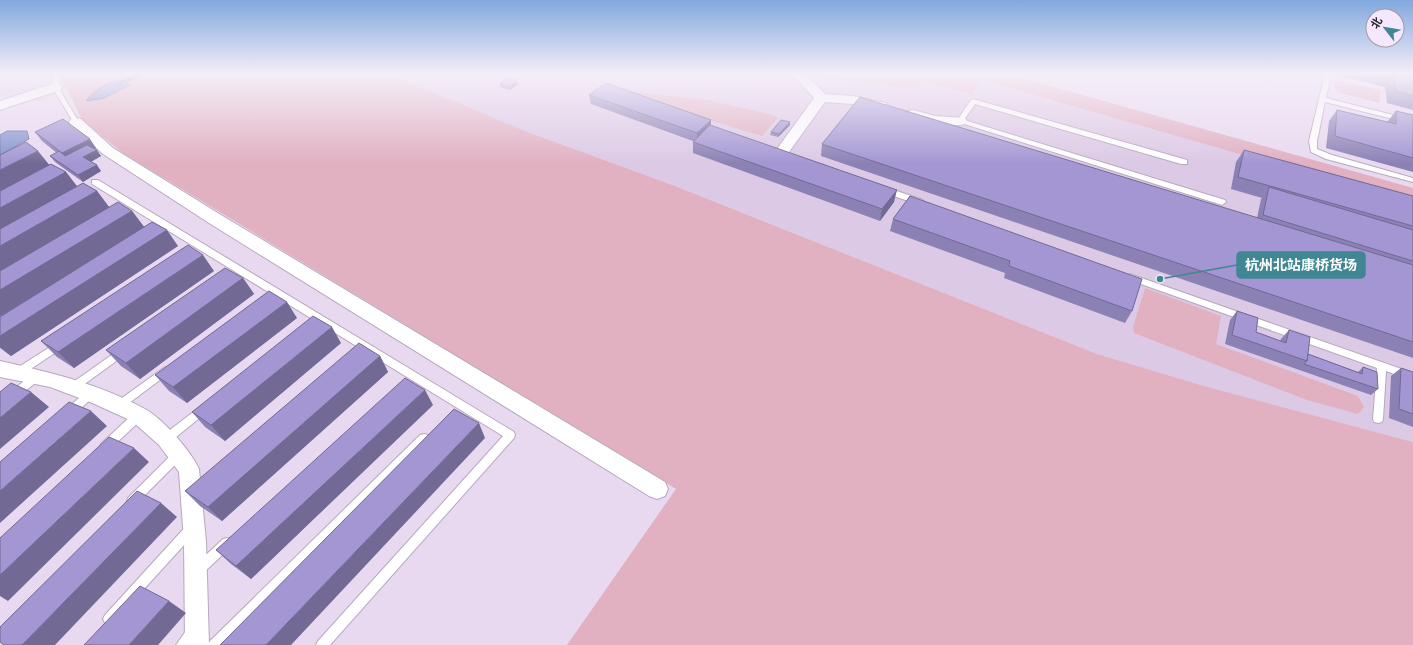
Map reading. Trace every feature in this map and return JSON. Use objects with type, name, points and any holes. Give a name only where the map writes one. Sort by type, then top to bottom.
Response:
[{"type":"street","points":[[784,151],[817,104]]},
{"type":"street","points":[[872,104],[935,120],[960,121]]},
{"type":"street","points":[[76,122],[108,151],[215,219],[657,489]]},
{"type":"street","points":[[18,373],[81,391],[139,415],[166,438],[189,469],[197,485],[194,526],[197,636]]},
{"type":"lane","points":[[67,104],[76,122]]},
{"type":"lane","points":[[970,104],[960,121],[1222,202]]},
{"type":"lane","points":[[987,104],[1184,162]]},
{"type":"lane","points":[[1322,104],[1313,140],[1314,150],[1329,158],[1413,180]]},
{"type":"lane","points":[[1343,104],[1413,122]]},
{"type":"lane","points":[[98,186],[162,227],[456,407],[510,435],[322,645]]},
{"type":"lane","points":[[874,186],[926,205]]},
{"type":"lane","points":[[1120,273],[1413,377]]},
{"type":"lane","points":[[0,406],[18,373],[69,339]]},
{"type":"lane","points":[[60,420],[81,391],[130,347]]},
{"type":"lane","points":[[118,406],[174,364]]},
{"type":"lane","points":[[1378,419],[1382,366]]},
{"type":"lane","points":[[166,438],[209,405]]},
{"type":"lane","points":[[99,453],[139,415]]},
{"type":"lane","points":[[214,645],[431,432]]},
{"type":"lane","points":[[122,510],[178,455]]},
{"type":"lane","points":[[100,628],[194,526]]},
{"type":"lane","points":[[196,572],[236,535]]},
{"type":"lane","points":[[182,645],[197,636]]},
{"type":"shaded area","points":[[74,104],[461,104],[525,131],[675,186],[1097,354],[1204,386],[1413,442],[1413,645],[567,645],[676,489],[124,154],[82,120]]},
{"type":"shaded area","points":[[461,104],[1066,104],[1413,204],[1413,442],[1204,386],[1097,354],[675,186],[525,131]]},
{"type":"shaded area","points":[[658,104],[725,104],[770,114],[778,118],[762,136]]},
{"type":"shaded area","points":[[1066,104],[1115,104],[1413,188],[1413,204]]},
{"type":"shaded area","points":[[1145,288],[1221,316],[1216,344],[1358,396],[1364,407],[1358,414],[1307,400],[1134,333],[1133,327]]},
{"type":"water","points":[[7,131],[27,131],[29,139],[0,155],[0,135]]},
{"type":"building","points":[[615,104],[666,104],[711,120],[697,133]]},
{"type":"building","points":[[854,104],[883,104],[1413,265],[1413,342],[822,144]]},
{"type":"building","points":[[1337,110],[1396,124],[1396,111],[1413,115],[1413,158],[1335,136]]},
{"type":"building","points":[[63,119],[90,139],[62,153],[35,132]]},
{"type":"building","points":[[781,120],[790,122],[779,134],[771,132]]},
{"type":"building","points":[[710,125],[897,190],[882,209],[693,142]]},
{"type":"building","points":[[26,142],[38,151],[0,170],[0,155]]},
{"type":"building","points":[[87,145],[97,150],[83,157],[97,165],[78,175],[50,156],[59,151],[65,156]]},
{"type":"building","points":[[1244,150],[1413,196],[1413,226],[1238,177]]},
{"type":"building","points":[[51,164],[66,172],[0,208],[0,191]]},
{"type":"building","points":[[83,183],[97,191],[0,246],[0,229]]},
{"type":"building","points":[[1269,187],[1413,230],[1413,261],[1263,215]]},
{"type":"building","points":[[910,196],[1142,279],[1132,311],[1009,266],[1010,261],[893,219]]},
{"type":"building","points":[[118,202],[132,211],[0,290],[0,271]]},
{"type":"building","points":[[152,222],[167,230],[0,336],[0,317]]},
{"type":"building","points":[[188,245],[203,255],[58,352],[41,341]]},
{"type":"building","points":[[225,268],[243,278],[126,363],[106,350]]},
{"type":"building","points":[[269,291],[287,302],[173,387],[155,375]]},
{"type":"building","points":[[1237,311],[1258,318],[1256,332],[1286,343],[1289,330],[1310,337],[1307,361],[1232,335]]},
{"type":"building","points":[[313,316],[332,327],[211,425],[192,412]]},
{"type":"building","points":[[359,343],[380,356],[208,507],[185,491]]},
{"type":"building","points":[[1308,354],[1362,374],[1363,367],[1377,372],[1378,389],[1304,364],[1307,361]]},
{"type":"building","points":[[1401,368],[1413,372],[1413,414],[1399,409]]},
{"type":"building","points":[[405,378],[425,390],[236,566],[216,550]]},
{"type":"building","points":[[11,383],[31,392],[0,418],[0,392]]},
{"type":"building","points":[[69,402],[91,411],[0,491],[0,462]]},
{"type":"building","points":[[454,409],[479,423],[266,645],[220,645]]},
{"type":"building","points":[[109,437],[134,448],[0,575],[0,538]]},
{"type":"building","points":[[137,491],[161,503],[22,645],[4,645],[0,642],[0,627]]},
{"type":"building","points":[[140,586],[169,601],[129,645],[84,645]]},
{"type":"place","name":"杭州北站康桥货场","points":[[1160,279]]}]
